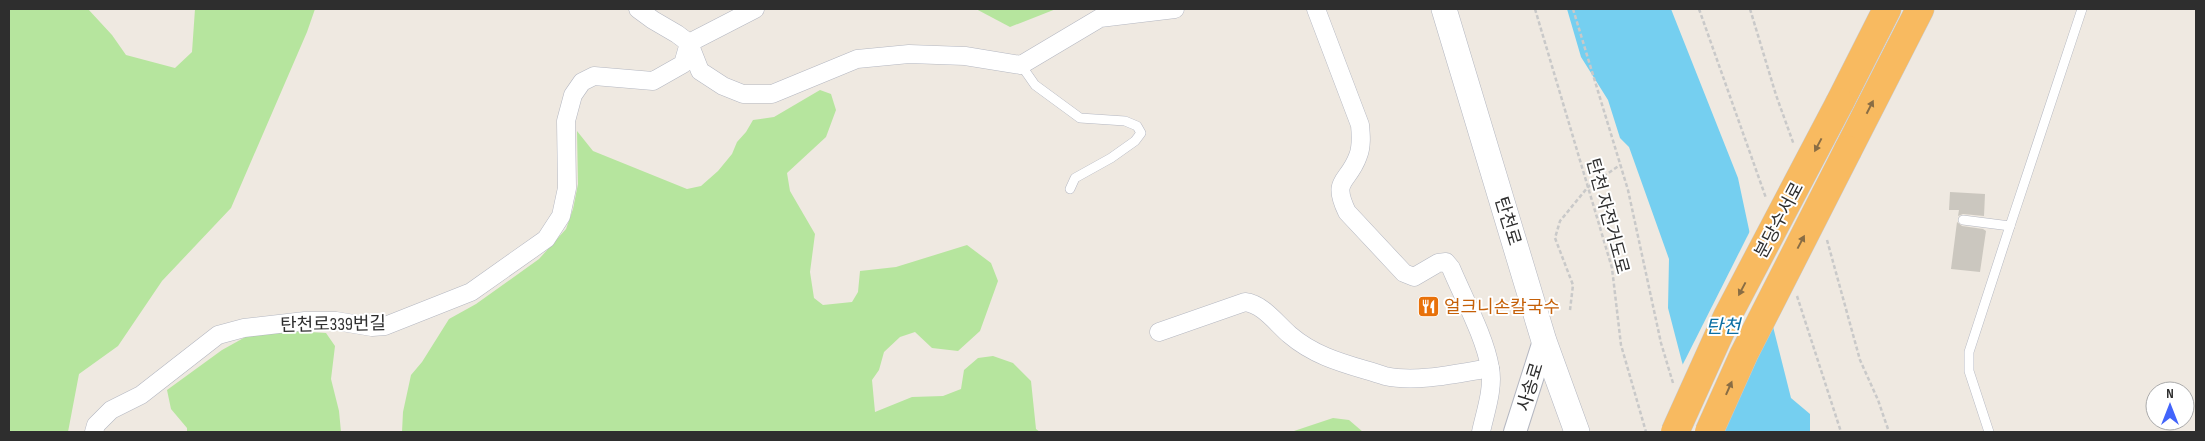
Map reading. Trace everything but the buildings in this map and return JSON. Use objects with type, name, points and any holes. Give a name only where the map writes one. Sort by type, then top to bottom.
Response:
[{"type":"highway","name":"분당수서로","points":[[1675,432],[1727,317],[1840,102],[1886,9]]},
{"type":"highway","name":"분당수서로","points":[[1709,432],[1748,346],[1920,9]]},
{"type":"main road","name":"탄천로","points":[[1444,9],[1544,341],[1577,432]]},
{"type":"street","points":[[638,9],[689,43],[700,71],[723,86],[743,94],[772,94],[857,59],[909,54],[965,56],[1021,65],[1100,18],[1175,9]]},
{"type":"street","points":[[689,43],[755,9]]},
{"type":"street","points":[[1316,9],[1360,125],[1361,145],[1358,156],[1340,185],[1341,199],[1346,212],[1404,273],[1414,277],[1438,262],[1446,262],[1451,268],[1490,368],[1491,380],[1481,432]]},
{"type":"street","name":"탄천로339번길","points":[[94,432],[96,425],[111,410],[141,396],[218,335],[244,328],[305,321],[336,321],[372,327],[385,326],[471,292],[546,239],[561,216],[567,188],[566,121],[573,95],[582,82],[594,76],[653,81],[682,64],[689,43]]},
{"type":"street","points":[[1159,332],[1245,302],[1253,303],[1260,308],[1290,335],[1319,355],[1385,376],[1395,378],[1451,375],[1490,368]]},
{"type":"street","name":"사송로","points":[[1515,432],[1544,341]]},
{"type":"lane","points":[[1989,432],[1970,371],[1970,352],[2082,9]]},
{"type":"lane","points":[[1021,65],[1034,85],[1080,118],[1125,121],[1137,126],[1141,133],[1135,140],[1111,158],[1075,178],[1070,189]]},
{"type":"lane","points":[[1963,220],[2010,226]]},
{"type":"path","name":"탄천 자전거도로","points":[[1535,9],[1612,268],[1621,345],[1646,432]]},
{"type":"path","points":[[1573,9],[1628,190],[1661,343],[1675,388]]},
{"type":"path","points":[[1570,310],[1573,285],[1554,238],[1560,221],[1588,187],[1620,165]]},
{"type":"green space","points":[[9,9],[88,9],[112,35],[126,55],[175,68],[192,52],[195,9],[315,9],[307,32],[231,208],[162,281],[118,346],[79,374],[68,432],[9,432]]},
{"type":"green space","points":[[976,9],[1056,9],[1010,27]]},
{"type":"green space","points":[[820,90],[831,94],[836,110],[826,137],[787,173],[790,191],[815,234],[810,272],[814,298],[823,305],[852,302],[858,292],[860,271],[896,267],[967,245],[991,263],[998,281],[980,331],[958,351],[932,348],[915,332],[900,337],[884,352],[879,370],[872,380],[875,412],[912,397],[943,396],[961,389],[964,370],[978,358],[993,356],[1013,363],[1031,381],[1036,429],[1040,432],[402,432],[403,412],[411,375],[422,362],[449,319],[476,304],[539,259],[566,229],[573,209],[578,184],[577,131],[593,151],[687,189],[701,186],[718,171],[732,154],[737,142],[753,120],[774,117]]},
{"type":"green space","points":[[293,331],[326,333],[335,346],[331,379],[339,411],[341,432],[187,432],[187,428],[171,409],[167,390],[222,350],[249,335]]},
{"type":"green space","points":[[1333,418],[1349,420],[1363,432],[1291,432]]},
{"type":"water","name":"탄천","points":[[1567,9],[1671,9],[1738,178],[1751,239],[1791,398],[1810,414],[1810,432],[1705,432],[1682,362],[1668,308],[1669,259],[1629,147],[1620,138],[1608,100],[1581,57]]},
{"type":"pier","points":[[1751,229],[1774,322],[1724,432],[1703,432],[1681,368]]},
{"type":"place","name":"얼크니손칼국수","points":[[1428,307]]}]
